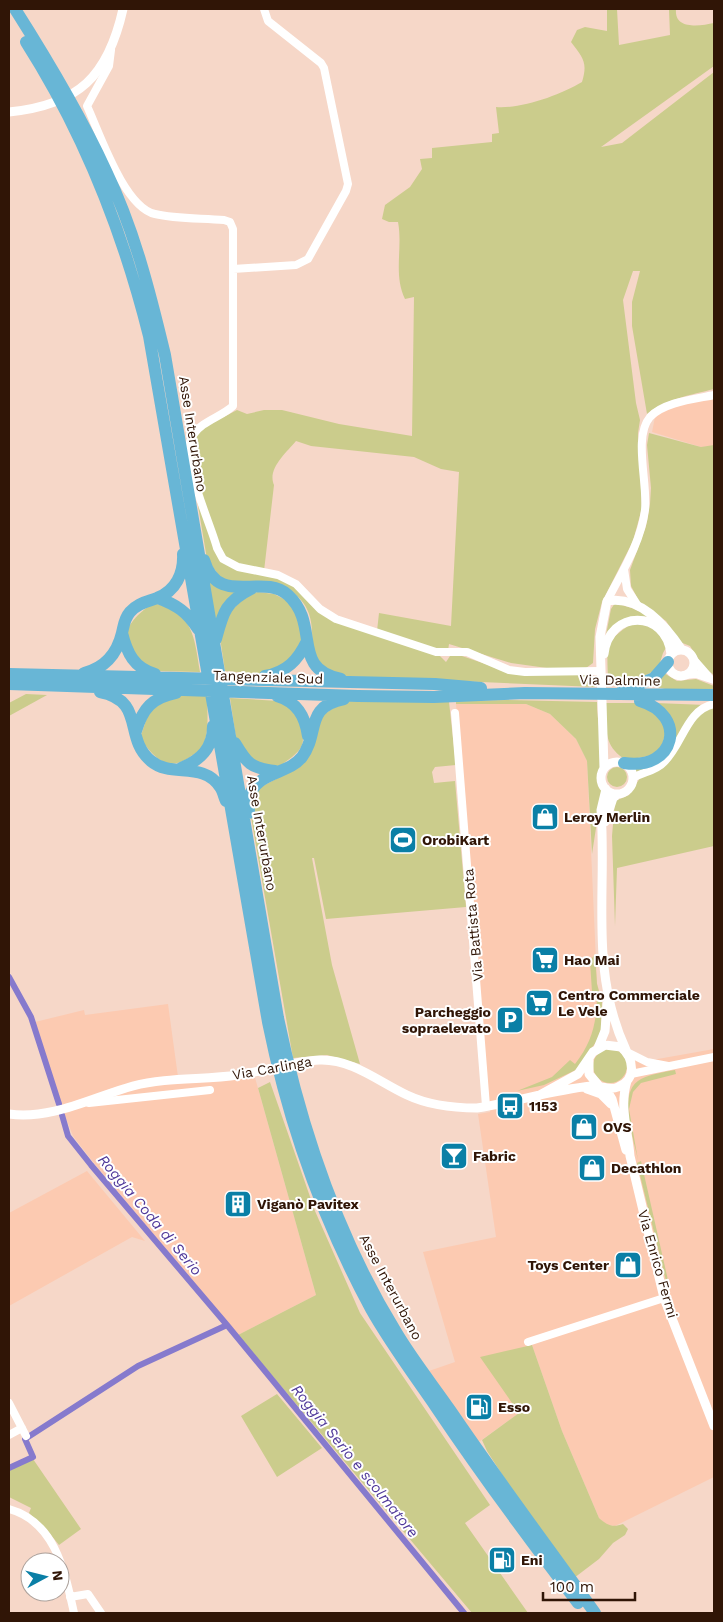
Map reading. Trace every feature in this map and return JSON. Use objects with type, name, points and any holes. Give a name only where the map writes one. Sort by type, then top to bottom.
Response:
[{"type":"highway","name":"Asse Interurbano","points":[[16,9],[58,88],[106,170],[146,277],[165,355],[202,636],[277,1067],[306,1160],[341,1246],[371,1309],[399,1354],[471,1458],[585,1613]]},
{"type":"highway","name":"Asse Interurbano","points":[[9,14],[58,88]]},
{"type":"highway","name":"Asse Interurbano","points":[[187,517],[214,644],[287,1063],[324,1186],[364,1272],[396,1332],[483,1459],[596,1613]]},
{"type":"highway","points":[[187,517],[210,574],[224,585],[279,589],[299,605],[306,622],[306,641],[312,661],[328,675],[374,683]]},
{"type":"highway","points":[[75,682],[96,670],[115,653],[122,633],[123,623],[129,614],[147,600],[158,598],[172,587],[181,574],[187,517]]},
{"type":"highway","points":[[214,644],[222,614],[226,608],[240,595],[255,587]]},
{"type":"highway","points":[[158,598],[176,604],[188,615],[202,636]]},
{"type":"highway","points":[[122,633],[126,649],[138,666],[167,678]]},
{"type":"highway","points":[[231,685],[286,669],[300,655],[306,641]]},
{"type":"highway","points":[[610,695],[637,687],[654,678],[670,658]]},
{"type":"highway","name":"Tangenziale Sud","points":[[9,674],[75,682],[198,690],[231,685],[416,683],[525,693]]},
{"type":"highway","name":"Tangenziale Sud","points":[[9,684],[167,678],[358,696],[434,697],[525,693]]},
{"type":"highway","points":[[75,682],[110,694],[121,700],[130,710],[139,746],[151,762],[165,768],[194,770],[208,775],[220,786],[233,814]]},
{"type":"highway","points":[[231,685],[291,702],[302,713],[309,739]]},
{"type":"highway","points":[[136,732],[139,719],[150,702],[174,694],[198,690]]},
{"type":"highway","name":"Via Dalmine","points":[[525,693],[610,695],[714,694]]},
{"type":"highway","points":[[610,695],[620,700],[714,703]]},
{"type":"highway","points":[[245,819],[249,812],[248,799],[251,792],[261,780],[275,771],[287,768],[298,761],[305,751],[315,718],[323,708],[334,701],[358,696]]},
{"type":"highway","points":[[176,770],[199,759],[209,746],[213,734],[212,698]]},
{"type":"highway","points":[[622,763],[645,764],[654,761],[662,755],[669,742],[668,723],[664,715],[653,705],[640,701]]},
{"type":"highway","points":[[230,737],[247,763],[259,768],[275,771]]},
{"type":"street","points":[[123,9],[111,50],[110,66],[87,106],[127,192],[137,205],[154,214],[224,220],[230,222],[233,228],[233,406],[197,429],[191,436],[188,448],[190,465],[217,548],[223,559],[238,567],[278,575],[296,584],[320,609],[336,619],[436,652],[467,652],[509,670],[524,672],[600,672]]},
{"type":"street","points":[[233,269],[296,265],[308,259],[328,227],[348,184],[324,68],[321,63],[268,21],[264,9]]},
{"type":"street","points":[[9,112],[43,106],[74,93],[92,78],[111,50]]},
{"type":"street","points":[[618,794],[606,789],[601,781],[604,768],[604,743],[600,637],[607,601],[624,568],[640,530],[645,510],[646,481],[641,437],[646,422],[661,409],[714,394]]},
{"type":"street","points":[[624,568],[627,589],[640,608]]},
{"type":"street","points":[[607,601],[623,600],[640,608],[664,624],[682,650],[690,653],[705,674],[714,680]]},
{"type":"street","points":[[600,672],[607,639],[618,627],[630,621],[645,621],[666,634],[673,673],[696,674],[714,680]]},
{"type":"street","points":[[670,658],[682,650]]},
{"type":"street","points":[[685,675],[691,671],[694,660]]},
{"type":"street","points":[[603,832],[609,806],[618,794],[627,790],[633,778],[662,764],[690,720],[704,708],[714,703]]},
{"type":"street","name":"Via Battista Rota","points":[[455,713],[486,1106]]},
{"type":"street","points":[[604,743],[630,770],[633,778]]},
{"type":"street","points":[[604,768],[612,763],[622,763]]},
{"type":"street","points":[[606,789],[601,810],[603,832],[601,871],[602,960],[607,998],[618,1031],[631,1059],[629,1078]]},
{"type":"street","points":[[598,1048],[605,1031],[607,998]]},
{"type":"street","name":"Via Carlinga","points":[[538,1096],[578,1074],[598,1048],[614,1044],[647,1062],[670,1066]]},
{"type":"street","name":"Via Carlinga","points":[[9,1114],[58,1110],[134,1086],[261,1071],[306,1061],[330,1060],[348,1065],[423,1101],[461,1108],[486,1106],[579,1088],[618,1088],[629,1078],[670,1066],[714,1058]]},
{"type":"street","points":[[589,1059],[589,1074],[603,1087]]},
{"type":"street","name":"Via Enrico Fermi","points":[[629,1078],[622,1109],[628,1134],[630,1156],[664,1298],[714,1426]]},
{"type":"street","name":"Via Enrico Fermi","points":[[603,1087],[615,1109],[623,1144],[630,1156]]},
{"type":"street","name":"Via Carlinga","points":[[579,1088],[594,1090],[602,1094],[615,1109]]},
{"type":"street","points":[[84,1103],[210,1090]]},
{"type":"street","points":[[528,1342],[664,1298]]},
{"type":"street","points":[[9,1403],[26,1436]]},
{"type":"street","points":[[9,1435],[22,1428]]},
{"type":"street","points":[[9,1509],[31,1521],[52,1542],[56,1552]]},
{"type":"street","points":[[74,1613],[70,1597],[88,1594],[101,1613]]},
{"type":"shaded area","points":[[714,393],[714,446],[701,447],[652,432],[657,407]]},
{"type":"shaded area","points":[[456,704],[526,704],[550,714],[576,739],[587,761],[597,983],[602,1002],[599,1037],[652,1060],[714,1049],[714,1477],[615,1526],[607,1525],[599,1518],[562,1431],[532,1345],[519,1413],[476,1444],[426,1372],[455,1362],[423,1252],[496,1237],[478,1114],[490,1112]]},
{"type":"shaded area","points":[[168,1004],[178,1077],[62,1106],[35,1022],[84,1010],[85,1015]]},
{"type":"shaded area","points":[[254,1074],[316,1295],[238,1335],[93,1162],[73,1136],[63,1111],[134,1087]]},
{"type":"shaded area","points":[[87,1171],[145,1241],[132,1237],[9,1306],[9,1213]]},
{"type":"green space","points":[[607,9],[617,9],[619,45],[670,35],[669,9],[676,9],[676,16],[679,20],[689,25],[714,23],[714,66],[601,147],[622,143],[714,72],[714,389],[670,401],[647,414],[632,326],[632,302],[640,271],[633,271],[623,300],[636,403],[640,420],[638,433],[642,508],[633,541],[602,602],[595,629],[593,663],[586,668],[554,669],[511,663],[449,644],[448,651],[436,651],[377,631],[379,613],[451,626],[459,472],[441,469],[414,457],[311,446],[296,441],[279,461],[273,473],[274,485],[264,571],[238,566],[223,558],[195,474],[192,456],[193,442],[197,433],[211,423],[237,410],[247,414],[264,410],[282,410],[339,424],[412,436],[414,297],[405,299],[401,290],[398,222],[389,222],[382,219],[385,205],[410,187],[422,169],[420,159],[432,158],[432,148],[492,142],[492,134],[499,133],[496,107],[517,106],[540,100],[563,92],[582,82],[583,61],[571,42],[577,30],[585,27],[607,31]]},
{"type":"green space","points":[[649,433],[701,447],[714,445],[714,675],[704,668],[690,646],[680,642],[666,621],[640,603],[631,586],[630,570],[646,526],[650,504],[651,488],[647,445]]},
{"type":"green space","points":[[195,488],[222,560],[278,577],[295,585],[319,611],[439,655],[446,662],[450,656],[459,655],[518,675],[577,674],[595,677],[595,687],[341,676],[323,666],[316,657],[313,649],[311,619],[307,609],[300,599],[288,589],[223,581],[207,559]]},
{"type":"green space","points":[[208,577],[238,591],[215,626]]},
{"type":"green space","points":[[258,592],[274,594],[288,601],[303,626],[300,646],[282,668],[259,674],[225,671],[220,638],[223,619],[247,595]]},
{"type":"green space","points":[[153,603],[167,607],[177,613],[190,628],[196,647],[200,672],[152,671],[131,651],[126,641],[128,628],[142,611]]},
{"type":"green space","points":[[615,603],[649,616],[640,618],[605,640],[611,609]]},
{"type":"green space","points":[[633,623],[653,626],[667,646],[658,669],[636,680],[608,679],[607,659],[609,646],[617,635]]},
{"type":"green space","points":[[664,673],[677,681],[696,679],[714,686],[714,689],[665,689],[652,686]]},
{"type":"green space","points":[[26,694],[47,695],[9,716],[9,703]]},
{"type":"green space","points":[[173,696],[207,696],[207,729],[205,741],[198,751],[182,762],[167,763],[156,757],[140,738],[150,709]]},
{"type":"green space","points":[[230,698],[279,701],[295,709],[303,737],[303,743],[296,754],[278,767],[256,764],[236,738]]},
{"type":"green space","points":[[344,701],[449,702],[456,765],[435,767],[432,772],[434,783],[455,781],[466,907],[326,919],[314,858],[312,858],[332,965],[360,1064],[327,1055],[293,1058],[251,817],[253,798],[259,788],[295,769],[320,717]]},
{"type":"green space","points":[[456,701],[597,702],[603,764],[599,777],[602,789],[592,854],[587,761],[576,739],[550,714],[526,704],[456,704]]},
{"type":"green space","points":[[606,703],[643,703],[667,726],[660,754],[626,760],[618,754],[607,736]]},
{"type":"green space","points":[[656,703],[706,705],[667,755],[647,769],[636,772],[635,767],[669,750]]},
{"type":"green space","points":[[714,707],[714,846],[617,868],[615,926],[612,836],[615,801],[629,795],[640,778],[669,762],[699,714]]},
{"type":"green space","points":[[613,767],[621,767],[627,773],[627,781],[621,787],[613,787],[607,781],[607,773]]},
{"type":"green space","points":[[595,954],[597,984],[602,1002],[601,1029],[597,1041],[586,1055],[580,1068],[544,1085],[517,1091],[552,1077],[570,1060],[575,1064],[586,1047],[593,1030],[596,1012],[597,992],[592,992],[590,961]]},
{"type":"green space","points":[[610,1049],[622,1054],[627,1066],[622,1078],[610,1083],[598,1078],[593,1066],[598,1054]]},
{"type":"green space","points":[[675,1070],[676,1074],[641,1083],[633,1092],[629,1109],[638,1160],[629,1116],[628,1105],[629,1094],[634,1085],[641,1079],[653,1074]]},
{"type":"green space","points":[[270,1082],[315,1211],[360,1313],[490,1505],[465,1523],[528,1613],[472,1613],[238,1335],[316,1295],[258,1088]]},
{"type":"green space","points":[[641,1161],[670,1289],[668,1289],[637,1163]]},
{"type":"green space","points":[[532,1345],[562,1431],[599,1518],[610,1525],[623,1524],[628,1529],[625,1535],[613,1543],[599,1559],[574,1578],[514,1493],[482,1440],[519,1413],[480,1357]]},
{"type":"green space","points":[[277,1394],[322,1448],[277,1477],[241,1416]]},
{"type":"green space","points":[[33,1459],[81,1529],[59,1545],[29,1513],[31,1508],[9,1497],[9,1470]]},
{"type":"waterway","name":"Roggia Coda di Serio","points":[[9,977],[31,1017],[59,1104]]},
{"type":"waterway","name":"Roggia Serio e scolmatore","points":[[62,1115],[68,1136],[91,1165],[227,1325],[464,1613]]},
{"type":"waterway","points":[[9,1468],[33,1457],[25,1439],[138,1366],[227,1325]]},
{"type":"place","name":"Leroy Merlin","points":[[545,817]]},
{"type":"place","name":"OrobiKart","points":[[403,840]]},
{"type":"place","name":"Hao Mai","points":[[545,960]]},
{"type":"place","name":"Centro Commerciale Le Vele","points":[[539,1003]]},
{"type":"place","name":"Parcheggio sopraelevato","points":[[510,1020]]},
{"type":"place","name":"1153","points":[[510,1106]]},
{"type":"place","name":"OVS","points":[[584,1127]]},
{"type":"place","name":"Fabric","points":[[454,1156]]},
{"type":"place","name":"Decathlon","points":[[592,1168]]},
{"type":"place","name":"Viganò Pavitex","points":[[238,1204]]},
{"type":"place","name":"Toys Center","points":[[628,1265]]},
{"type":"place","name":"Esso","points":[[479,1407]]},
{"type":"place","name":"Eni","points":[[502,1560]]}]
